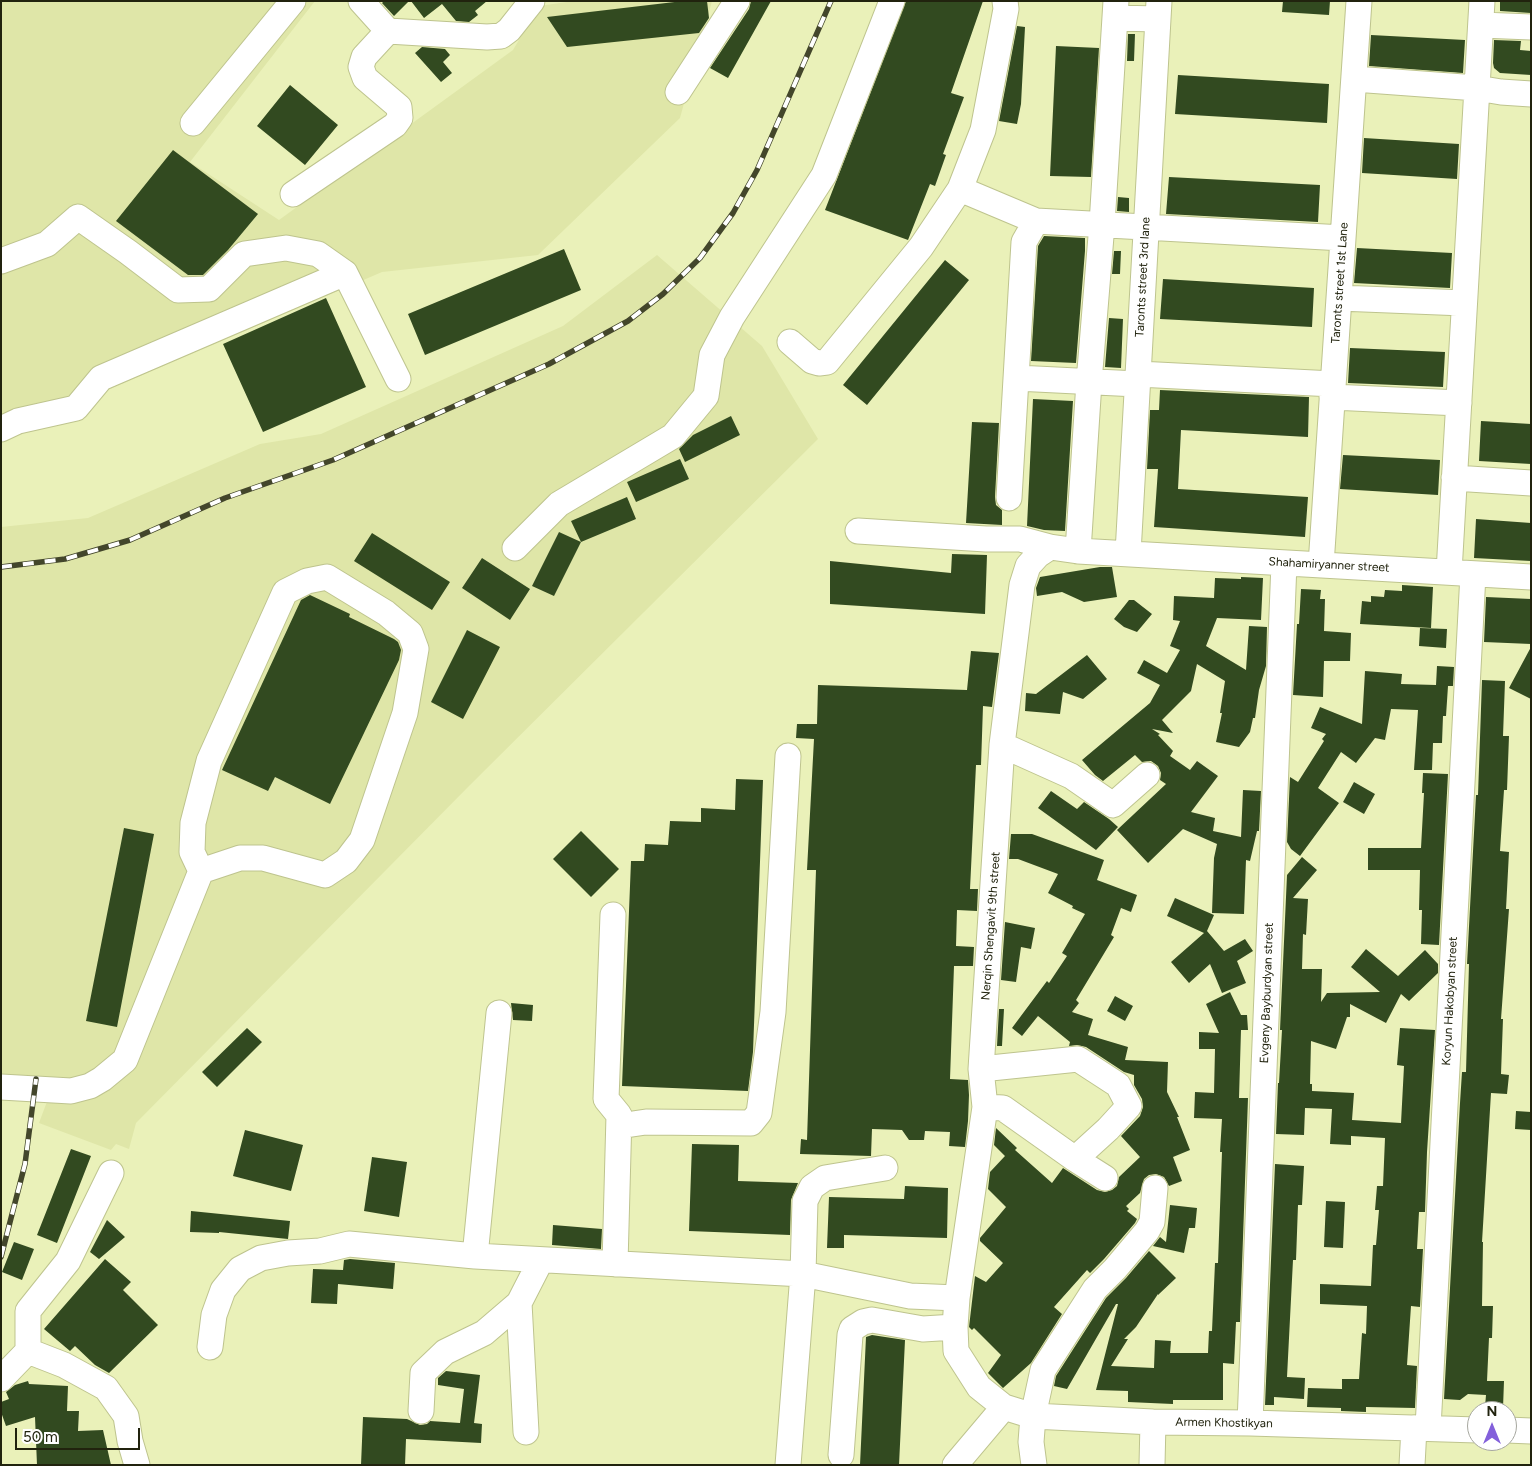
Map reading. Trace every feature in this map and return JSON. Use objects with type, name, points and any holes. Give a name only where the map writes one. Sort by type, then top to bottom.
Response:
[{"type":"street","points":[[193,123],[293,1]]},
{"type":"street","points":[[361,1],[388,31],[487,37],[501,36],[509,30],[532,1]]},
{"type":"street","points":[[678,92],[737,1]]},
{"type":"street","points":[[514,548],[559,504],[672,436],[706,396],[712,355],[732,317],[824,175],[892,1]]},
{"type":"street","points":[[790,342],[812,361],[819,363],[827,362],[921,247],[960,189],[983,130],[1006,1]]},
{"type":"street","name":"Taronts street 1st Lane","points":[[1321,565],[1359,1]]},
{"type":"street","points":[[1078,551],[1116,10],[1159,10]]},
{"type":"street","name":"Taronts street 3rd lane","points":[[1128,553],[1159,10]]},
{"type":"street","points":[[1481,13],[1531,27]]},
{"type":"street","name":"Koryun Hakobyan street","points":[[1412,1465],[1421,1428],[1461,573],[1454,478],[1481,13]]},
{"type":"street","points":[[293,194],[396,125],[400,118],[399,107],[365,78],[362,66],[364,57],[388,31]]},
{"type":"street","points":[[1354,79],[1531,94]]},
{"type":"street","points":[[960,189],[1036,221],[1343,238]]},
{"type":"street","points":[[1,261],[47,244],[78,217],[178,290],[209,289],[244,254],[286,248],[318,254],[345,273],[398,379]]},
{"type":"street","points":[[1009,498],[1024,242],[1036,221]]},
{"type":"street","points":[[1,429],[18,421],[76,408],[101,378],[345,273]]},
{"type":"street","points":[[1339,298],[1464,303]]},
{"type":"street","points":[[1016,378],[1089,382],[1138,379],[1333,390],[1459,403]]},
{"type":"street","points":[[1454,478],[1531,483]]},
{"type":"street","points":[[858,530],[986,539],[1020,539],[1050,547],[1078,551],[1128,553]]},
{"type":"street","name":"Nerqin Shengavit 9th street","points":[[979,1387],[956,1351],[955,1327],[957,1298],[985,1107],[981,1070],[1002,745],[1022,585],[1028,566],[1038,555],[1050,547]]},
{"type":"street","name":"Shahamiryanner street","points":[[1128,553],[1531,577]]},
{"type":"street","name":"Evgeny Bayburdyan street","points":[[1250,1423],[1284,562]]},
{"type":"street","points":[[1,1087],[71,1092],[90,1086],[102,1079],[125,1060],[201,871],[192,852],[193,823],[209,761],[285,592],[307,581],[327,577],[386,613],[410,633],[416,649],[405,713],[362,840],[346,861],[325,875],[263,858],[240,858],[201,871]]},
{"type":"street","points":[[1002,745],[1071,776],[1113,805],[1147,775]]},
{"type":"street","points":[[619,1126],[646,1122],[751,1123],[760,1113],[773,1012],[788,756]]},
{"type":"street","points":[[613,915],[606,1099],[619,1115],[615,1264]]},
{"type":"street","points":[[475,1256],[499,1013]]},
{"type":"street","points":[[981,1070],[1078,1059],[1118,1085],[1129,1106],[1108,1129],[1075,1159]]},
{"type":"street","points":[[985,1107],[1003,1108],[1105,1178]]},
{"type":"street","points":[[788,1465],[803,1274],[805,1202],[812,1187],[825,1178],[885,1168]]},
{"type":"street","points":[[1,1378],[28,1351],[28,1312],[68,1261],[111,1173]]},
{"type":"street","points":[[1034,1465],[1030,1442],[1042,1370],[1095,1289],[1148,1231],[1152,1222],[1155,1188]]},
{"type":"street","points":[[210,1347],[214,1314],[223,1290],[240,1269],[261,1258],[288,1253],[320,1251],[349,1244],[475,1256],[803,1274],[910,1296],[957,1298]]},
{"type":"street","points":[[421,1411],[423,1373],[445,1352],[484,1334],[519,1302],[541,1260]]},
{"type":"street","points":[[519,1302],[526,1432]]},
{"type":"street","points":[[840,1455],[852,1329],[863,1322],[872,1320],[923,1329],[955,1327]]},
{"type":"street","points":[[28,1351],[64,1365],[106,1388],[126,1416],[130,1441],[137,1465]]},
{"type":"street","name":"Armen Khostikyan","points":[[979,1387],[1004,1407],[1033,1416],[1153,1422],[1467,1430]]},
{"type":"street","points":[[955,1465],[1004,1407]]},
{"type":"street","points":[[1152,1465],[1153,1422]]},
{"type":"street","points":[[1517,1430],[1531,1431]]},
{"type":"shaded area","points":[[1,1],[315,1],[190,162],[279,220],[513,50],[539,6],[574,1],[712,1],[680,118],[538,255],[382,272],[1,436]]},
{"type":"shaded area","points":[[657,255],[762,346],[818,439],[470,785],[136,1123],[129,1149],[116,1144],[111,1150],[39,1123],[55,1080],[1,1076],[1,527],[88,518],[260,444],[321,434],[563,326]]},
{"type":"building","points":[[384,1],[409,1],[394,16],[382,3]]},
{"type":"building","points":[[411,1],[487,1],[475,11],[478,15],[469,22],[456,21],[442,4],[424,18]]},
{"type":"building","points":[[683,1],[707,1],[709,18],[699,33],[567,47],[547,17]]},
{"type":"building","points":[[751,1],[771,1],[728,78],[710,68],[749,9]]},
{"type":"building","points":[[906,1],[983,1],[951,93],[964,97],[943,154],[946,155],[935,186],[930,184],[908,240],[825,210]]},
{"type":"building","points":[[1283,1],[1330,1],[1329,15],[1282,12]]},
{"type":"building","points":[[1500,1],[1531,1],[1531,13],[1500,11]]},
{"type":"building","points":[[1017,26],[1025,27],[1021,104],[1017,124],[999,121]]},
{"type":"building","points":[[1128,34],[1135,34],[1134,61],[1127,61]]},
{"type":"building","points":[[1371,35],[1465,40],[1463,73],[1369,66]]},
{"type":"building","points":[[1494,40],[1521,41],[1520,50],[1531,51],[1531,75],[1500,73],[1494,68]]},
{"type":"building","points":[[1056,46],[1099,48],[1091,177],[1050,176]]},
{"type":"building","points":[[422,47],[445,49],[450,55],[443,62],[452,73],[441,82],[415,53]]},
{"type":"building","points":[[1178,75],[1329,84],[1327,123],[1175,114]]},
{"type":"building","points":[[290,85],[338,125],[305,165],[257,126]]},
{"type":"building","points":[[1364,138],[1459,144],[1457,179],[1362,173]]},
{"type":"building","points":[[173,150],[258,214],[228,250],[203,275],[188,275],[116,221]]},
{"type":"building","points":[[1169,177],[1320,185],[1318,222],[1166,214]]},
{"type":"building","points":[[1118,197],[1129,198],[1129,212],[1117,211]]},
{"type":"building","points":[[1044,236],[1085,238],[1076,363],[1031,361],[1038,246]]},
{"type":"building","points":[[1357,248],[1452,253],[1450,288],[1354,283]]},
{"type":"building","points":[[564,249],[581,290],[425,355],[408,314]]},
{"type":"building","points":[[1114,251],[1121,251],[1120,274],[1112,274]]},
{"type":"building","points":[[945,260],[969,280],[867,405],[843,385]]},
{"type":"building","points":[[1163,279],[1314,288],[1312,327],[1160,319]]},
{"type":"building","points":[[326,298],[366,387],[263,432],[223,344]]},
{"type":"building","points":[[1109,318],[1123,319],[1121,368],[1105,367]]},
{"type":"building","points":[[1350,348],[1445,352],[1443,387],[1348,383]]},
{"type":"building","points":[[1160,390],[1309,397],[1308,437],[1181,430],[1178,489],[1308,497],[1305,537],[1154,527],[1158,469],[1147,469],[1150,410],[1159,410]]},
{"type":"building","points":[[1033,399],[1073,401],[1065,531],[1044,530],[1027,526]]},
{"type":"building","points":[[731,416],[740,435],[685,462],[679,449],[693,435]]},
{"type":"building","points":[[1481,421],[1531,424],[1531,464],[1479,461]]},
{"type":"building","points":[[972,422],[999,423],[995,497],[996,505],[1002,510],[1002,525],[966,523]]},
{"type":"building","points":[[1343,455],[1440,460],[1438,495],[1340,489]]},
{"type":"building","points":[[680,459],[689,479],[636,502],[627,482]]},
{"type":"building","points":[[627,497],[636,519],[581,542],[571,521]]},
{"type":"building","points":[[1476,519],[1531,523],[1531,561],[1474,558]]},
{"type":"building","points":[[559,532],[581,542],[554,596],[532,586]]},
{"type":"building","points":[[372,533],[450,582],[432,610],[354,561]]},
{"type":"building","points":[[952,554],[987,555],[985,614],[830,604],[830,561],[951,573]]},
{"type":"building","points":[[482,558],[530,589],[510,620],[462,588]]},
{"type":"building","points":[[1100,567],[1112,567],[1117,597],[1084,602],[1062,592],[1037,596],[1036,588],[1040,577]]},
{"type":"building","points":[[1241,577],[1263,578],[1261,620],[1217,618],[1206,646],[1246,670],[1249,626],[1267,627],[1266,666],[1259,690],[1255,718],[1253,718],[1250,732],[1239,747],[1216,742],[1222,713],[1220,713],[1225,681],[1197,664],[1191,691],[1162,720],[1173,733],[1152,729],[1160,734],[1158,735],[1173,751],[1170,756],[1190,770],[1197,761],[1218,776],[1191,812],[1215,818],[1213,831],[1241,837],[1243,790],[1261,791],[1259,831],[1257,831],[1250,861],[1246,860],[1244,914],[1212,913],[1214,858],[1217,844],[1183,829],[1148,863],[1117,830],[1166,784],[1160,780],[1161,773],[1158,766],[1151,761],[1142,762],[1135,755],[1103,781],[1082,760],[1150,703],[1160,685],[1137,673],[1144,660],[1167,673],[1180,650],[1170,646],[1180,621],[1173,620],[1174,596],[1214,598],[1215,578],[1241,579]]},
{"type":"building","points":[[1402,585],[1433,587],[1431,628],[1360,624],[1362,601],[1371,602],[1371,596],[1384,597],[1385,590],[1402,591]]},
{"type":"building","points":[[1301,589],[1321,590],[1320,599],[1325,599],[1324,631],[1351,633],[1350,661],[1324,661],[1323,697],[1293,695]]},
{"type":"building","points":[[310,595],[350,614],[349,617],[394,639],[398,642],[401,650],[399,660],[330,804],[275,777],[268,791],[222,770],[301,600]]},
{"type":"building","points":[[1486,597],[1531,599],[1531,644],[1484,642]]},
{"type":"building","points":[[1129,600],[1134,600],[1152,614],[1137,632],[1124,627],[1114,619]]},
{"type":"building","points":[[1420,628],[1447,629],[1446,648],[1419,646]]},
{"type":"building","points":[[467,630],[500,647],[463,719],[431,702]]},
{"type":"building","points":[[1531,647],[1531,699],[1509,688]]},
{"type":"building","points":[[971,651],[999,653],[992,707],[983,706],[981,765],[976,765],[970,889],[978,889],[977,911],[957,910],[956,946],[974,947],[973,966],[954,966],[950,1079],[968,1080],[968,1121],[965,1147],[949,1146],[950,1132],[925,1131],[924,1140],[909,1140],[902,1130],[872,1129],[871,1156],[800,1154],[801,1139],[807,1140],[816,870],[807,870],[814,739],[796,738],[797,724],[817,724],[818,685],[967,690]]},
{"type":"building","points":[[1087,655],[1107,679],[1083,699],[1063,692],[1060,714],[1025,711],[1026,693],[1036,694]]},
{"type":"building","points":[[1437,666],[1454,667],[1453,686],[1448,686],[1446,716],[1443,716],[1442,743],[1433,743],[1432,770],[1414,770],[1418,710],[1391,709],[1385,740],[1375,738],[1356,763],[1341,752],[1318,788],[1339,803],[1300,856],[1291,849],[1287,842],[1290,777],[1298,782],[1324,741],[1322,739],[1326,734],[1311,728],[1320,707],[1362,724],[1365,671],[1402,674],[1401,684],[1436,685]]},
{"type":"building","points":[[1482,680],[1505,681],[1503,736],[1509,736],[1507,790],[1504,790],[1500,851],[1509,852],[1506,909],[1509,909],[1501,1019],[1503,1019],[1501,1074],[1509,1075],[1507,1094],[1491,1093],[1482,1242],[1482,1306],[1493,1306],[1492,1338],[1489,1338],[1487,1381],[1504,1381],[1503,1401],[1486,1401],[1486,1395],[1468,1394],[1460,1400],[1444,1399],[1462,1072],[1466,1072],[1469,964],[1467,964],[1476,795],[1478,795]]},
{"type":"building","points":[[1423,773],[1448,774],[1439,945],[1421,944],[1422,910],[1419,910],[1420,870],[1368,870],[1368,848],[1421,848],[1424,793],[1422,793]]},
{"type":"building","points":[[736,779],[763,780],[753,1052],[748,1091],[622,1086],[631,861],[644,861],[645,844],[668,845],[670,821],[701,822],[701,808],[735,810]]},
{"type":"building","points":[[1354,782],[1375,794],[1364,814],[1343,802]]},
{"type":"building","points":[[1051,791],[1077,809],[1084,802],[1118,827],[1096,850],[1038,808]]},
{"type":"building","points":[[124,828],[154,834],[117,1027],[86,1021]]},
{"type":"building","points":[[581,831],[619,869],[591,897],[553,859]]},
{"type":"building","points":[[1011,834],[1032,834],[1104,860],[1097,880],[1137,895],[1131,912],[1121,908],[1111,935],[1114,937],[1076,1000],[1079,1003],[1072,1012],[1093,1019],[1088,1035],[1128,1047],[1125,1060],[1168,1062],[1167,1092],[1179,1117],[1177,1117],[1190,1150],[1173,1157],[1182,1181],[1169,1186],[1164,1177],[1156,1174],[1149,1175],[1144,1179],[1140,1193],[1126,1206],[1129,1209],[1127,1211],[1137,1219],[1135,1223],[1104,1259],[1090,1273],[1087,1270],[1054,1307],[1062,1314],[1031,1363],[1003,1388],[988,1373],[1001,1355],[974,1328],[972,1330],[969,1327],[975,1276],[986,1282],[1003,1263],[980,1241],[980,1238],[1006,1207],[988,1189],[990,1172],[1005,1156],[994,1145],[996,1128],[1017,1148],[1015,1150],[1052,1183],[1063,1168],[1097,1190],[1105,1192],[1117,1186],[1119,1177],[1140,1157],[1121,1136],[1140,1116],[1143,1107],[1142,1099],[1134,1085],[1134,1075],[1124,1072],[1086,1047],[1069,1046],[1070,1042],[1038,1016],[1022,1036],[1012,1028],[1047,981],[1049,983],[1067,956],[1062,953],[1085,914],[1048,893],[1058,874],[1018,859],[1009,859]]},
{"type":"building","points":[[1302,857],[1317,870],[1293,898],[1308,899],[1306,935],[1303,934],[1302,969],[1322,969],[1321,1002],[1327,993],[1380,992],[1351,967],[1366,949],[1398,976],[1425,950],[1438,964],[1438,973],[1409,1001],[1401,994],[1386,1023],[1350,1004],[1350,1017],[1347,1017],[1336,1049],[1311,1041],[1310,1084],[1312,1084],[1312,1091],[1354,1093],[1352,1120],[1401,1123],[1404,1066],[1397,1065],[1400,1028],[1435,1030],[1425,1212],[1419,1212],[1417,1249],[1423,1249],[1420,1307],[1411,1306],[1407,1365],[1417,1366],[1415,1408],[1366,1407],[1366,1412],[1341,1411],[1341,1408],[1307,1407],[1308,1388],[1342,1389],[1342,1379],[1359,1379],[1362,1333],[1366,1334],[1367,1306],[1320,1304],[1320,1284],[1371,1286],[1373,1245],[1376,1245],[1379,1210],[1375,1210],[1377,1186],[1383,1186],[1385,1138],[1351,1136],[1351,1145],[1330,1144],[1332,1109],[1305,1108],[1304,1135],[1276,1134],[1282,1030],[1280,1030],[1287,875]]},
{"type":"building","points":[[1175,898],[1214,915],[1207,931],[1224,951],[1245,939],[1253,951],[1237,961],[1246,983],[1222,993],[1210,964],[1189,983],[1171,962],[1204,933],[1167,916]]},
{"type":"building","points":[[1005,922],[1035,928],[1031,949],[1021,947],[1016,982],[1001,980]]},
{"type":"building","points":[[1230,992],[1241,1015],[1247,1015],[1248,1030],[1241,1030],[1239,1098],[1248,1098],[1240,1322],[1236,1322],[1234,1364],[1223,1363],[1223,1400],[1173,1400],[1173,1404],[1128,1402],[1128,1391],[1096,1390],[1118,1304],[1116,1304],[1067,1389],[1054,1386],[1056,1376],[1106,1298],[1149,1251],[1176,1278],[1158,1294],[1136,1327],[1124,1339],[1128,1339],[1111,1366],[1154,1368],[1155,1340],[1171,1341],[1170,1353],[1208,1353],[1209,1331],[1212,1331],[1215,1263],[1218,1263],[1222,1119],[1194,1118],[1195,1092],[1214,1093],[1215,1049],[1199,1049],[1199,1032],[1219,1033],[1206,1004]]},
{"type":"building","points":[[1115,996],[1133,1006],[1125,1021],[1107,1011]]},
{"type":"building","points":[[511,1003],[533,1005],[532,1021],[513,1020]]},
{"type":"building","points":[[999,1009],[1004,1009],[1002,1046],[997,1046]]},
{"type":"building","points":[[247,1028],[262,1042],[217,1087],[202,1072]]},
{"type":"building","points":[[1516,1111],[1531,1112],[1531,1130],[1515,1129]]},
{"type":"building","points":[[245,1130],[303,1145],[291,1191],[233,1176]]},
{"type":"building","points":[[692,1144],[739,1145],[738,1181],[798,1183],[791,1200],[790,1235],[689,1231]]},
{"type":"building","points":[[71,1149],[91,1156],[57,1243],[37,1235]]},
{"type":"building","points":[[372,1157],[407,1162],[399,1217],[364,1211]]},
{"type":"building","points":[[1275,1164],[1304,1166],[1302,1205],[1298,1205],[1296,1260],[1293,1260],[1287,1377],[1305,1378],[1304,1399],[1274,1397],[1274,1405],[1265,1405]]},
{"type":"building","points":[[905,1186],[948,1188],[947,1238],[844,1235],[844,1248],[827,1248],[829,1197],[904,1199]]},
{"type":"building","points":[[1326,1201],[1345,1202],[1343,1248],[1324,1247]]},
{"type":"building","points":[[1170,1205],[1197,1208],[1195,1228],[1189,1228],[1184,1253],[1153,1246],[1160,1237],[1166,1242]]},
{"type":"building","points":[[191,1211],[290,1221],[288,1239],[219,1232],[190,1232]]},
{"type":"building","points":[[107,1220],[125,1237],[99,1259],[90,1252]]},
{"type":"building","points":[[553,1225],[602,1229],[601,1249],[552,1245]]},
{"type":"building","points":[[14,1242],[34,1249],[22,1280],[2,1272]]},
{"type":"building","points":[[105,1259],[131,1282],[123,1290],[158,1325],[109,1373],[95,1365],[75,1346],[70,1351],[44,1329]]},
{"type":"building","points":[[344,1260],[395,1263],[393,1289],[338,1284],[337,1304],[311,1303],[313,1269],[343,1270]]},
{"type":"building","points":[[872,1335],[905,1340],[899,1465],[860,1465],[866,1337]]},
{"type":"building","points":[[446,1371],[480,1375],[474,1423],[482,1424],[481,1443],[406,1439],[405,1465],[361,1465],[363,1417],[407,1419],[420,1425],[427,1424],[430,1421],[460,1423],[464,1389],[438,1385],[438,1378]]},
{"type":"building","points":[[28,1381],[29,1384],[68,1386],[67,1411],[79,1411],[78,1431],[103,1430],[111,1465],[37,1465],[35,1417],[6,1426],[1,1412],[1,1402],[9,1399],[6,1392],[15,1385]]},
{"type":"railway","points":[[1,567],[65,559],[130,540],[225,498],[333,460],[549,364],[628,321],[663,294],[700,258],[733,213],[757,170],[831,1]]},
{"type":"railway","points":[[1,1257],[25,1164],[36,1079]]}]
